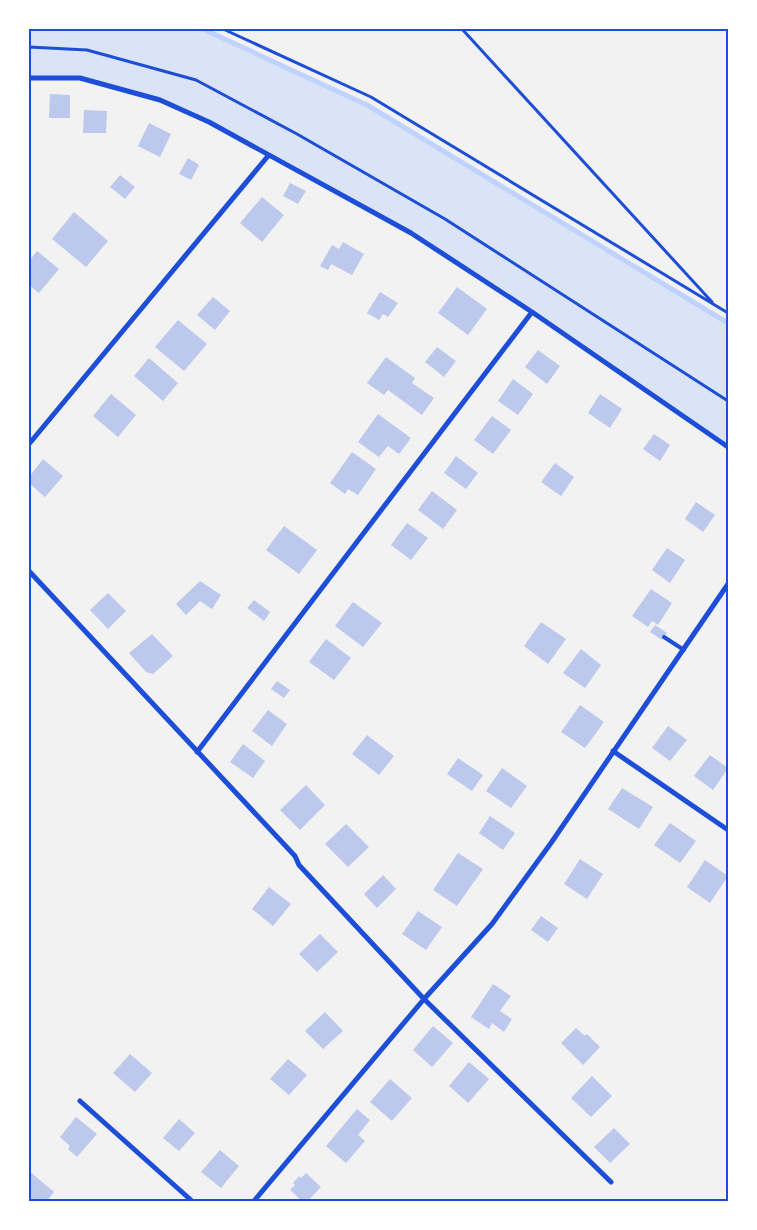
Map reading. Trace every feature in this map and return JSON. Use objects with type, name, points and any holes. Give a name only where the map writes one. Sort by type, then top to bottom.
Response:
[{"type":"street","points":[[29,78],[80,78],[160,100],[209,122],[411,233],[532,312],[728,448]]},
{"type":"street","points":[[29,444],[268,156]]},
{"type":"street","points":[[197,752],[532,312]]},
{"type":"street","points":[[29,571],[295,856],[299,865],[424,999],[611,1182]]},
{"type":"street","points":[[254,1201],[424,999],[492,924],[551,843],[728,584]]},
{"type":"street","points":[[613,751],[728,830]]},
{"type":"street","points":[[80,1101],[192,1201]]},
{"type":"lane","points":[[664,637],[684,650]]},
{"type":"path","points":[[223,29],[371,97],[728,313]]},
{"type":"path","points":[[462,29],[716,306]]},
{"type":"path","points":[[29,47],[87,50],[196,80],[297,134],[445,219],[728,401]]},
{"type":"shaded area","points":[[29,29],[203,29],[367,105],[728,323],[728,447],[411,233],[209,122],[160,100],[80,78],[29,78]]},
{"type":"building","points":[[50,94],[70,95],[70,118],[49,118]]},
{"type":"building","points":[[84,110],[107,111],[106,133],[83,133]]},
{"type":"building","points":[[149,123],[171,134],[160,157],[138,146]]},
{"type":"building","points":[[188,158],[199,165],[191,180],[179,174]]},
{"type":"building","points":[[120,175],[135,187],[125,199],[110,187]]},
{"type":"building","points":[[290,183],[306,191],[298,204],[283,196]]},
{"type":"building","points":[[262,197],[284,215],[262,242],[240,223]]},
{"type":"building","points":[[74,212],[108,241],[86,267],[52,239]]},
{"type":"building","points":[[343,242],[364,254],[352,275],[331,264],[328,270],[320,266],[332,245],[339,249]]},
{"type":"building","points":[[37,251],[59,269],[39,293],[29,285],[29,261]]},
{"type":"building","points":[[457,287],[487,309],[468,335],[438,313]]},
{"type":"building","points":[[380,292],[398,303],[388,317],[383,314],[379,320],[367,313]]},
{"type":"building","points":[[213,297],[230,311],[215,330],[197,315]]},
{"type":"building","points":[[178,320],[207,344],[184,371],[155,347]]},
{"type":"building","points":[[437,347],[456,361],[444,377],[425,362]]},
{"type":"building","points":[[538,350],[560,366],[547,384],[525,367]]},
{"type":"building","points":[[386,357],[415,378],[412,383],[434,398],[422,415],[388,390],[384,395],[367,383]]},
{"type":"building","points":[[149,358],[178,383],[163,401],[134,376]]},
{"type":"building","points":[[513,379],[533,394],[518,415],[498,401]]},
{"type":"building","points":[[111,394],[136,415],[118,437],[93,416]]},
{"type":"building","points":[[600,394],[622,409],[610,428],[588,413]]},
{"type":"building","points":[[378,414],[411,438],[399,454],[388,446],[379,457],[358,442]]},
{"type":"building","points":[[492,416],[511,430],[493,454],[474,440]]},
{"type":"building","points":[[654,434],[670,445],[660,461],[643,449]]},
{"type":"building","points":[[352,452],[376,469],[358,495],[348,489],[345,494],[330,483]]},
{"type":"building","points":[[456,456],[478,473],[466,489],[444,473]]},
{"type":"building","points":[[43,459],[63,476],[45,497],[29,483],[29,477]]},
{"type":"building","points":[[555,463],[574,477],[561,496],[541,482]]},
{"type":"building","points":[[432,491],[457,510],[443,529],[418,510]]},
{"type":"building","points":[[696,502],[715,515],[703,532],[685,519]]},
{"type":"building","points":[[407,523],[428,538],[411,560],[391,545]]},
{"type":"building","points":[[284,526],[317,550],[299,574],[266,550]]},
{"type":"building","points":[[667,548],[685,560],[670,583],[652,570]]},
{"type":"building","points":[[200,581],[221,595],[212,609],[200,601],[186,615],[176,604]]},
{"type":"building","points":[[651,589],[672,603],[658,625],[652,621],[648,627],[632,616]]},
{"type":"building","points":[[108,593],[126,611],[108,629],[90,610]]},
{"type":"building","points":[[254,600],[270,612],[264,621],[247,608]]},
{"type":"building","points":[[353,602],[382,623],[363,647],[335,626]]},
{"type":"building","points":[[541,622],[566,639],[548,664],[524,646]]},
{"type":"building","points":[[655,625],[667,633],[662,640],[650,632]]},
{"type":"building","points":[[152,634],[173,656],[153,674],[146,672],[129,653]]},
{"type":"building","points":[[326,639],[351,658],[334,680],[309,662]]},
{"type":"building","points":[[581,649],[601,665],[585,688],[563,673]]},
{"type":"building","points":[[277,681],[290,690],[284,698],[271,689]]},
{"type":"building","points":[[580,705],[604,722],[585,748],[561,732]]},
{"type":"building","points":[[268,710],[287,724],[272,746],[252,731]]},
{"type":"building","points":[[668,726],[687,740],[670,761],[652,748]]},
{"type":"building","points":[[367,735],[394,756],[379,775],[352,754]]},
{"type":"building","points":[[243,744],[265,761],[253,778],[230,762]]},
{"type":"building","points":[[710,755],[728,768],[713,790],[694,776]]},
{"type":"building","points":[[458,758],[483,775],[472,791],[447,774]]},
{"type":"building","points":[[502,768],[527,786],[511,808],[486,791]]},
{"type":"building","points":[[306,785],[325,805],[300,830],[280,810]]},
{"type":"building","points":[[622,788],[653,807],[639,829],[608,809]]},
{"type":"building","points":[[490,816],[515,833],[503,850],[479,833]]},
{"type":"building","points":[[670,823],[696,841],[680,863],[654,845]]},
{"type":"building","points":[[346,824],[369,847],[348,867],[325,844]]},
{"type":"building","points":[[458,853],[483,869],[457,906],[433,890]]},
{"type":"building","points":[[580,859],[603,874],[587,899],[564,884]]},
{"type":"building","points":[[705,860],[728,876],[710,903],[687,887]]},
{"type":"building","points":[[383,875],[396,889],[377,908],[364,894]]},
{"type":"building","points":[[269,887],[291,904],[273,926],[252,909]]},
{"type":"building","points":[[418,911],[442,927],[426,950],[402,934]]},
{"type":"building","points":[[541,916],[558,928],[548,942],[531,930]]},
{"type":"building","points":[[320,934],[338,952],[317,972],[299,954]]},
{"type":"building","points":[[493,984],[511,996],[500,1011],[512,1019],[504,1032],[492,1023],[489,1029],[471,1017]]},
{"type":"building","points":[[325,1012],[343,1031],[323,1049],[305,1031]]},
{"type":"building","points":[[433,1026],[453,1043],[432,1067],[413,1050]]},
{"type":"building","points":[[576,1028],[585,1036],[587,1034],[600,1047],[583,1065],[561,1043]]},
{"type":"building","points":[[130,1054],[152,1073],[135,1092],[113,1073]]},
{"type":"building","points":[[288,1059],[307,1075],[289,1095],[270,1079]]},
{"type":"building","points":[[469,1062],[489,1079],[468,1103],[449,1086]]},
{"type":"building","points":[[592,1076],[612,1096],[591,1117],[571,1098]]},
{"type":"building","points":[[390,1079],[412,1098],[392,1121],[370,1102]]},
{"type":"building","points":[[357,1109],[370,1120],[358,1135],[365,1141],[346,1163],[326,1146]]},
{"type":"building","points":[[76,1117],[97,1134],[77,1157],[68,1149],[70,1146],[60,1137]]},
{"type":"building","points":[[179,1119],[195,1133],[179,1151],[163,1138]]},
{"type":"building","points":[[614,1128],[630,1144],[610,1163],[594,1147]]},
{"type":"building","points":[[220,1150],[239,1166],[221,1188],[201,1172]]},
{"type":"building","points":[[29,1171],[54,1192],[47,1201],[29,1201]]},
{"type":"building","points":[[306,1173],[321,1187],[308,1201],[302,1201],[290,1190],[295,1185],[293,1183],[299,1176],[301,1178]]},
{"type":"waterway","points":[[203,29],[367,105],[728,323]]}]
